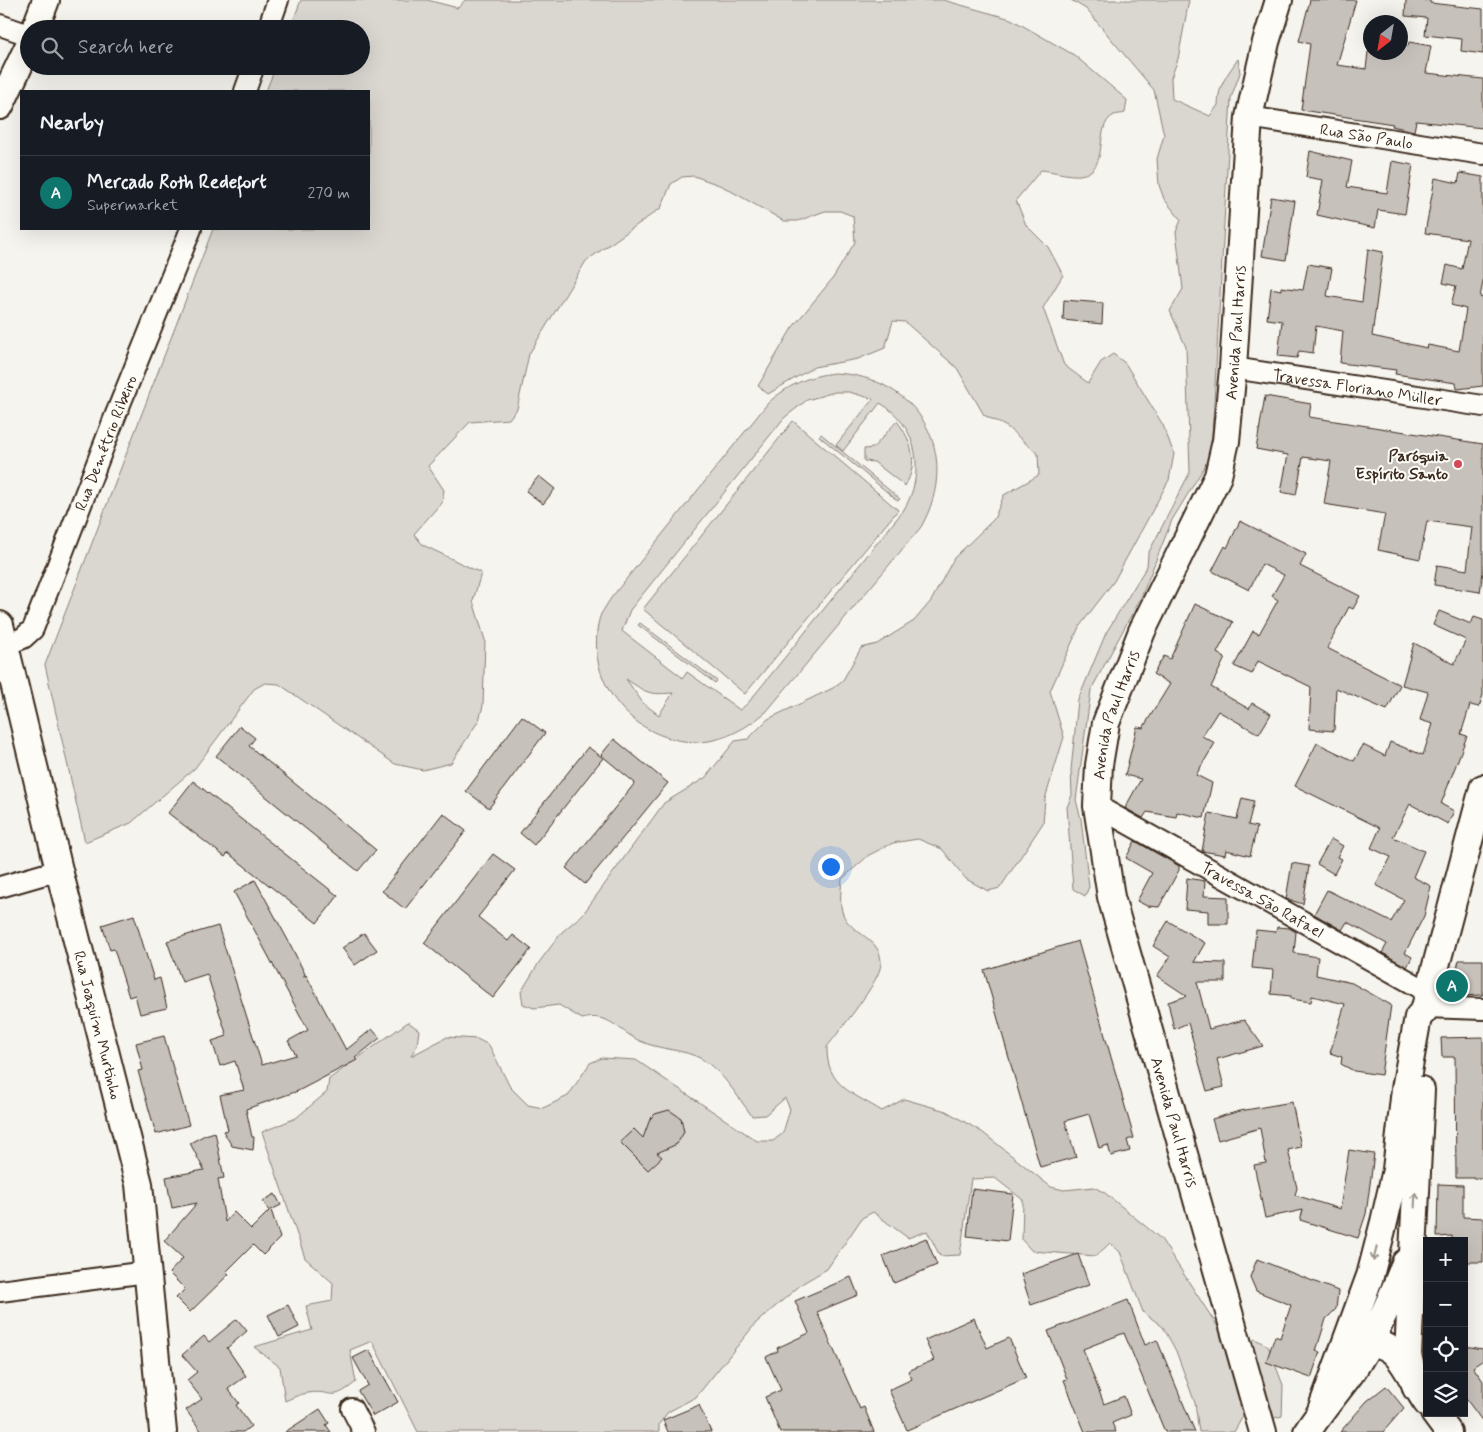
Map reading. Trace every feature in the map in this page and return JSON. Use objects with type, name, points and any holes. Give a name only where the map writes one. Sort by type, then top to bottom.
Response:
[{"type":"main road","points":[[39,20],[46,0]]},
{"type":"main road","name":"Avenida Paul Harris","points":[[1263,1432],[1110,898],[1097,806],[1099,765],[1106,723],[1142,631],[1218,476],[1226,441],[1233,368],[1249,117],[1266,42],[1279,0]]},
{"type":"main road","points":[[0,106],[20,63]]},
{"type":"main road","name":"Rua Joaquim Murtinho","points":[[2,639],[139,1184],[163,1432]]},
{"type":"main road","points":[[1313,1422],[1370,1276],[1396,1170],[1410,1130],[1427,1040],[1425,1003],[1483,788]]},
{"type":"main road","points":[[1410,1130],[1413,1243],[1408,1355],[1421,1395]]},
{"type":"main road","points":[[1396,1170],[1393,1295],[1400,1356],[1421,1395]]},
{"type":"main road","points":[[1313,1422],[1351,1372],[1368,1344],[1393,1295],[1413,1243]]},
{"type":"main road","points":[[1368,1344],[1381,1344],[1400,1356]]},
{"type":"main road","points":[[1437,1417],[1448,1432]]},
{"type":"street","points":[[271,20],[278,0]]},
{"type":"street","points":[[0,24],[20,32]]},
{"type":"street","points":[[245,90],[251,75]]},
{"type":"street","name":"Rua São Paulo","points":[[1249,117],[1483,154]]},
{"type":"street","name":"Rua Demétrio Ribeiro","points":[[2,639],[23,638],[33,629],[116,414],[191,230]]},
{"type":"street","name":"Travessa Floriano Müller","points":[[1233,368],[1483,406]]},
{"type":"street","name":"Travessa São Rafael","points":[[1097,806],[1425,1003]]},
{"type":"street","points":[[0,887],[59,870]]},
{"type":"street","points":[[1425,1003],[1483,1009]]},
{"type":"street","points":[[0,1291],[147,1272]]},
{"type":"street","points":[[352,1409],[364,1432]]},
{"type":"shaded area","points":[[301,0],[427,0],[458,8],[465,0],[943,0],[1011,19],[1074,55],[1127,100],[1125,113],[1114,115],[1104,128],[1099,157],[1096,165],[1090,172],[1075,175],[1041,170],[1016,200],[1026,225],[1048,247],[1063,275],[1043,308],[1064,365],[1088,383],[1101,362],[1113,354],[1125,363],[1163,425],[1174,454],[1169,480],[1114,581],[1079,627],[1050,691],[1064,737],[1045,799],[1043,823],[1000,888],[988,891],[966,879],[942,849],[918,839],[893,843],[869,855],[842,879],[841,900],[843,916],[873,944],[880,955],[881,963],[879,971],[867,993],[827,1047],[828,1060],[836,1080],[843,1087],[882,1111],[904,1099],[946,1111],[982,1132],[1051,1187],[1064,1190],[1094,1187],[1105,1193],[1161,1239],[1238,1358],[1242,1348],[1255,1339],[1268,1346],[1283,1385],[1282,1416],[1268,1420],[1251,1402],[1234,1432],[1199,1432],[1195,1403],[1176,1351],[1163,1327],[1143,1312],[1120,1252],[1110,1243],[1096,1256],[1032,1251],[1022,1240],[1023,1200],[995,1178],[971,1179],[960,1255],[940,1256],[927,1231],[908,1238],[873,1212],[862,1218],[827,1269],[803,1283],[756,1323],[696,1397],[668,1412],[659,1424],[659,1432],[418,1432],[372,1341],[350,1350],[356,1382],[347,1389],[336,1394],[316,1392],[305,1394],[285,1401],[280,1367],[254,1347],[312,1330],[306,1306],[332,1301],[333,1283],[305,1258],[262,1132],[296,1118],[327,1092],[329,1079],[408,1022],[419,1030],[417,1045],[411,1056],[447,1037],[477,1039],[489,1045],[510,1087],[528,1105],[543,1108],[568,1096],[590,1063],[602,1058],[636,1060],[757,1141],[773,1141],[783,1133],[790,1109],[785,1098],[765,1115],[752,1116],[723,1077],[702,1059],[687,1053],[647,1044],[632,1037],[606,1020],[591,1017],[582,1019],[559,1005],[534,1008],[523,1004],[521,992],[540,961],[562,932],[583,914],[664,803],[705,778],[735,741],[748,739],[768,719],[833,688],[843,680],[861,648],[877,644],[914,621],[931,601],[954,558],[994,519],[1004,495],[1039,475],[1038,454],[1007,427],[984,415],[957,368],[905,322],[893,321],[885,348],[858,359],[814,367],[768,394],[758,386],[792,328],[833,278],[855,242],[853,216],[840,211],[825,211],[798,221],[784,221],[722,186],[694,176],[682,177],[671,184],[661,208],[586,261],[529,354],[517,409],[509,419],[470,422],[428,466],[444,490],[442,502],[414,534],[423,545],[481,573],[473,601],[485,640],[483,706],[479,720],[451,763],[423,770],[395,764],[279,684],[265,683],[254,689],[195,768],[131,823],[85,842],[45,665],[213,230],[370,230],[370,90],[266,90],[272,75],[370,75],[370,20],[293,20]]},
{"type":"shaded area","points":[[1071,0],[1189,0],[1178,59],[1171,78],[1172,99],[1210,116],[1218,105],[1218,98],[1224,80],[1238,59],[1240,73],[1231,98],[1211,456],[1172,520],[1142,595],[1091,690],[1076,800],[1081,819],[1089,887],[1085,896],[1073,889],[1067,807],[1072,795],[1071,770],[1078,700],[1106,633],[1147,566],[1148,554],[1190,472],[1186,347],[1170,311],[1183,289],[1176,232],[1181,220],[1164,199],[1159,185],[1157,159],[1164,135],[1154,90],[1086,9]]},
{"type":"shaded area","points":[[834,373],[864,377],[889,388],[910,404],[925,423],[934,447],[937,472],[933,499],[921,527],[760,717],[732,734],[709,741],[689,742],[670,738],[652,731],[636,721],[622,708],[610,693],[602,675],[596,646],[597,629],[601,614],[611,598],[768,403],[783,391],[799,382]],"holes":[[[835,392],[849,392],[873,399],[836,445],[843,451],[880,403],[893,412],[903,424],[910,437],[915,452],[915,482],[903,511],[748,703],[740,710],[687,672],[683,678],[622,631],[630,610],[784,418],[807,400]],[[626,679],[648,692],[658,694],[673,693],[659,715],[643,703]]]},
{"type":"shaded area","points":[[793,421],[898,510],[745,694],[643,609]]},
{"type":"shaded area","points":[[897,421],[907,436],[912,452],[912,469],[905,486],[874,462],[864,461],[864,449],[873,448]]},
{"type":"shaded area","points":[[821,434],[900,499],[898,501],[819,436]]},
{"type":"shaded area","points":[[640,623],[717,681],[715,683],[638,625]]},
{"type":"building","points":[[1310,0],[1356,0],[1337,65],[1366,69],[1367,60],[1408,60],[1409,42],[1431,46],[1426,73],[1483,79],[1483,128],[1416,121],[1414,131],[1392,126],[1393,124],[1301,110],[1310,44],[1299,41]]},
{"type":"building","points":[[1406,0],[1430,0],[1430,3],[1483,9],[1483,54],[1461,51],[1462,39],[1425,35],[1427,18],[1405,15]]},
{"type":"building","points":[[1310,151],[1352,161],[1347,187],[1387,193],[1392,161],[1413,165],[1405,214],[1378,210],[1375,228],[1317,215],[1323,180],[1306,177]]},
{"type":"building","points":[[1460,173],[1483,177],[1483,282],[1480,297],[1483,298],[1483,386],[1457,389],[1456,383],[1395,374],[1396,370],[1340,363],[1343,331],[1316,326],[1313,353],[1299,351],[1297,358],[1278,356],[1282,321],[1267,319],[1271,288],[1281,290],[1281,287],[1303,290],[1308,264],[1332,268],[1327,296],[1362,302],[1368,249],[1383,252],[1372,336],[1427,348],[1428,345],[1459,351],[1466,309],[1451,305],[1456,286],[1443,283],[1447,265],[1462,269],[1468,239],[1425,233],[1435,178],[1458,183]]},
{"type":"building","points":[[1271,197],[1295,201],[1286,260],[1262,256]]},
{"type":"building","points":[[1064,300],[1103,303],[1102,324],[1063,320]]},
{"type":"building","points":[[1265,396],[1311,404],[1309,417],[1483,444],[1483,572],[1480,592],[1434,585],[1437,565],[1467,570],[1472,527],[1427,521],[1420,559],[1378,550],[1385,514],[1324,504],[1331,461],[1303,457],[1296,495],[1281,492],[1288,455],[1256,449]]},
{"type":"building","points":[[539,476],[555,489],[543,504],[526,491]]},
{"type":"building","points":[[1240,521],[1306,554],[1300,566],[1360,596],[1353,609],[1349,607],[1327,648],[1400,685],[1387,710],[1336,688],[1334,731],[1309,729],[1311,687],[1258,661],[1252,674],[1234,666],[1253,631],[1259,634],[1278,600],[1272,596],[1284,575],[1262,564],[1249,590],[1212,571],[1225,546],[1227,548]]},
{"type":"building","points":[[1195,604],[1233,622],[1217,653],[1225,658],[1211,687],[1249,709],[1252,703],[1271,714],[1259,734],[1218,711],[1202,736],[1215,743],[1196,775],[1212,783],[1204,818],[1177,812],[1176,817],[1147,812],[1143,818],[1125,808],[1141,779],[1125,775],[1137,727],[1143,728],[1170,684],[1153,674],[1164,656],[1170,659]]},
{"type":"building","points":[[1439,611],[1471,624],[1474,617],[1483,620],[1483,695],[1479,707],[1470,705],[1461,734],[1467,736],[1441,804],[1454,811],[1448,824],[1410,804],[1393,837],[1424,851],[1413,877],[1431,886],[1424,916],[1405,953],[1412,957],[1407,967],[1382,953],[1387,944],[1347,922],[1342,930],[1314,914],[1327,890],[1391,922],[1404,900],[1376,885],[1391,857],[1371,848],[1380,828],[1295,786],[1317,743],[1354,761],[1363,745],[1385,756],[1390,742],[1423,755],[1433,724],[1420,720],[1428,692],[1402,685],[1414,643],[1454,664],[1466,640],[1433,625]]},
{"type":"building","points":[[522,716],[545,733],[489,808],[466,791]]},
{"type":"building","points":[[240,726],[255,738],[249,746],[376,850],[358,871],[216,756]]},
{"type":"building","points":[[614,739],[668,783],[585,884],[566,868],[635,783],[601,755]]},
{"type":"building","points":[[588,747],[603,758],[534,845],[520,833]]},
{"type":"building","points":[[193,781],[338,896],[317,923],[228,853],[225,857],[168,813]]},
{"type":"building","points":[[1242,798],[1254,801],[1248,825],[1257,827],[1250,856],[1226,850],[1225,855],[1202,851],[1209,813],[1237,819]]},
{"type":"building","points":[[443,813],[466,831],[405,909],[382,891]]},
{"type":"building","points":[[1331,839],[1343,846],[1337,857],[1342,859],[1334,874],[1317,864]]},
{"type":"building","points":[[1135,841],[1179,866],[1179,870],[1159,907],[1147,906],[1137,901],[1152,873],[1126,858]]},
{"type":"building","points":[[493,854],[515,870],[478,917],[508,941],[513,935],[531,949],[493,998],[424,943]]},
{"type":"building","points":[[1292,863],[1309,866],[1303,904],[1286,899]]},
{"type":"building","points":[[1187,878],[1205,881],[1204,896],[1228,897],[1228,924],[1208,924],[1208,911],[1185,909]]},
{"type":"building","points":[[255,880],[305,974],[303,977],[306,975],[346,1050],[372,1029],[380,1038],[355,1058],[357,1060],[298,1091],[246,1109],[252,1137],[254,1137],[253,1150],[232,1146],[223,1131],[228,1130],[220,1095],[244,1090],[235,1061],[220,1066],[212,1041],[227,1036],[207,974],[182,982],[167,941],[218,926],[262,1065],[296,1055],[288,1041],[308,1030],[234,892]]},
{"type":"building","points":[[134,915],[154,980],[160,978],[167,1008],[140,1014],[135,995],[129,997],[114,949],[110,950],[102,925]]},
{"type":"building","points":[[1168,921],[1205,943],[1194,962],[1225,963],[1225,982],[1197,982],[1209,1029],[1244,1020],[1263,1046],[1217,1059],[1224,1087],[1207,1091],[1188,1023],[1174,1029],[1168,1002],[1187,996],[1157,976],[1170,957],[1153,946]]},
{"type":"building","points":[[1277,927],[1289,928],[1296,932],[1294,953],[1318,957],[1316,975],[1352,983],[1391,1005],[1381,1075],[1354,1071],[1341,1064],[1342,1057],[1330,1053],[1345,1004],[1312,996],[1311,1002],[1291,999],[1291,996],[1271,994],[1273,970],[1252,968],[1256,930],[1276,932]]},
{"type":"building","points":[[364,933],[377,950],[355,965],[342,948]]},
{"type":"building","points":[[1078,941],[1134,1138],[1127,1140],[1130,1151],[1111,1156],[1108,1145],[1099,1148],[1089,1114],[1065,1121],[1076,1157],[1040,1167],[984,970]]},
{"type":"building","points":[[1459,960],[1483,960],[1483,995],[1459,996],[1452,991]]},
{"type":"building","points":[[164,1036],[189,1125],[156,1134],[138,1071],[143,1070],[136,1043]]},
{"type":"building","points":[[1483,1037],[1483,1178],[1456,1178],[1455,1057],[1442,1057],[1441,1038]]},
{"type":"building","points":[[1292,1102],[1301,1147],[1288,1150],[1297,1188],[1295,1195],[1340,1209],[1349,1150],[1374,1154],[1366,1214],[1358,1238],[1300,1220],[1303,1210],[1265,1218],[1254,1165],[1266,1163],[1260,1128],[1218,1140],[1212,1119],[1240,1111]]},
{"type":"building","points":[[669,1110],[681,1118],[684,1132],[677,1144],[657,1153],[662,1157],[648,1170],[620,1142],[634,1129],[643,1138],[650,1119],[655,1114]]},
{"type":"building","points":[[215,1132],[224,1178],[218,1179],[225,1222],[234,1212],[251,1229],[269,1211],[263,1201],[275,1194],[281,1205],[271,1210],[280,1238],[263,1255],[253,1245],[226,1272],[229,1274],[190,1312],[176,1298],[185,1289],[169,1273],[183,1258],[164,1241],[197,1203],[172,1208],[166,1177],[204,1170],[190,1143]]},
{"type":"building","points":[[1438,1184],[1463,1185],[1463,1217],[1483,1218],[1483,1262],[1468,1262],[1468,1237],[1437,1237]]},
{"type":"building","points":[[972,1189],[1013,1194],[1008,1241],[967,1236]]},
{"type":"building","points":[[926,1238],[937,1265],[894,1283],[883,1256]]},
{"type":"building","points":[[1078,1254],[1089,1285],[1031,1305],[1021,1274]]},
{"type":"building","points":[[1257,1259],[1338,1291],[1336,1309],[1326,1319],[1316,1351],[1320,1352],[1311,1378],[1266,1362],[1275,1336],[1280,1338],[1291,1305],[1256,1291],[1250,1277]]},
{"type":"building","points":[[851,1277],[858,1295],[817,1312],[860,1409],[864,1407],[874,1432],[780,1432],[765,1397],[781,1390],[766,1357],[778,1351],[777,1348],[809,1333],[795,1301]]},
{"type":"building","points":[[1128,1300],[1145,1345],[1157,1340],[1195,1432],[1165,1432],[1124,1333],[1083,1349],[1104,1404],[1124,1396],[1131,1415],[1112,1423],[1116,1432],[1085,1432],[1064,1380],[1067,1379],[1048,1331]]},
{"type":"building","points":[[288,1305],[299,1327],[279,1337],[268,1315]]},
{"type":"building","points":[[974,1318],[987,1348],[1009,1338],[1026,1378],[907,1430],[889,1390],[912,1379],[908,1371],[934,1360],[925,1340]]},
{"type":"building","points":[[237,1319],[247,1331],[227,1348],[246,1376],[228,1389],[239,1403],[236,1405],[251,1426],[243,1432],[202,1432],[186,1410],[202,1399],[187,1380],[197,1372],[182,1355],[204,1336],[209,1342]]},
{"type":"building","points":[[1468,1347],[1483,1349],[1483,1360],[1473,1367],[1483,1381],[1483,1422],[1468,1401]]},
{"type":"building","points":[[369,1350],[398,1402],[373,1416],[358,1391],[368,1385],[353,1358]]},
{"type":"building","points":[[1386,1386],[1404,1408],[1383,1432],[1340,1432],[1367,1401]]},
{"type":"building","points":[[699,1405],[711,1432],[668,1432],[663,1420]]},
{"type":"building","points":[[320,1409],[329,1423],[326,1425],[331,1432],[285,1432]]},
{"type":"place","name":"Paróquia Espírito Santo","points":[[1458,464]]},
{"type":"place","name":"Mercado Roth Redefort","points":[[1452,986]]}]
